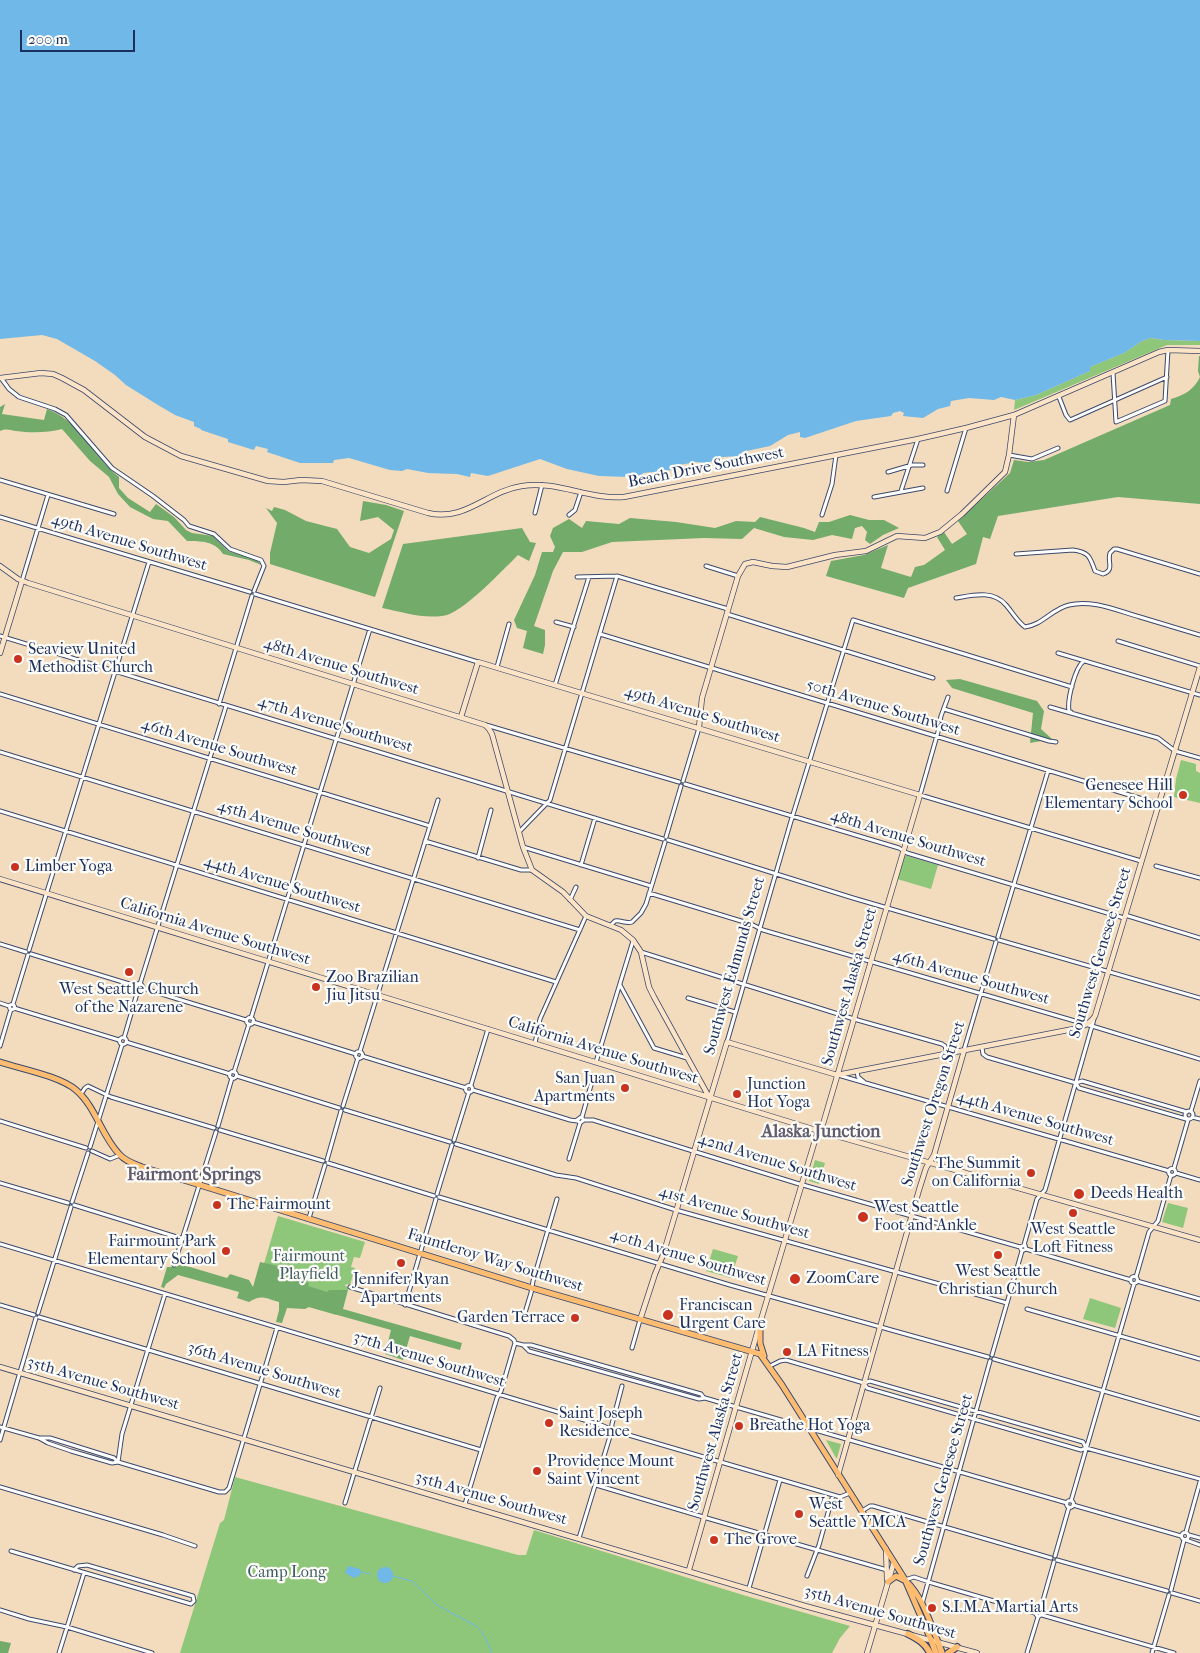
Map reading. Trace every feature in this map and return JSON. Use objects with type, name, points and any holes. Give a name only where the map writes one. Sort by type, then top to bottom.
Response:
[{"type":"highway","points":[[908,1634],[918,1639],[927,1651]]},
{"type":"highway","name":"Fauntleroy Way Southwest","points":[[931,1640],[936,1653]]},
{"type":"highway","name":"Fauntleroy Way Southwest","points":[[938,1642],[942,1653]]},
{"type":"highway","points":[[948,1653],[957,1647]]},
{"type":"main road","name":"Fauntleroy Way Southwest","points":[[0,1062],[62,1081],[75,1088],[81,1094],[111,1144],[120,1155],[142,1167],[532,1288],[760,1354],[770,1366],[906,1580],[931,1640]]},
{"type":"main road","points":[[760,1322],[760,1343],[765,1359]]},
{"type":"main road","points":[[887,1585],[896,1576],[906,1580]]},
{"type":"main road","name":"Fauntleroy Way Southwest","points":[[906,1580],[912,1586],[922,1605],[938,1642]]},
{"type":"street","name":"Beach Drive Southwest","points":[[1,378],[40,373],[53,374],[84,390],[145,437],[182,456],[268,481],[322,481],[444,516],[464,511],[494,494],[519,486],[542,485],[624,498],[918,439],[1014,415],[1060,397],[1159,352],[1168,350],[1200,351]]},
{"type":"street","points":[[1113,373],[1116,422],[1165,400],[1168,350]]},
{"type":"street","points":[[1060,397],[1066,415],[1070,420],[1167,377]]},
{"type":"street","points":[[1,378],[9,389],[19,397],[55,409],[66,415],[112,468],[168,508],[189,526],[214,534],[230,549],[257,558],[263,564],[219,704]]},
{"type":"street","points":[[611,925],[618,920],[632,922],[644,909],[650,893],[699,727],[700,704],[710,668],[742,567],[747,562],[787,566],[835,555],[862,552],[897,536],[925,538],[935,534],[951,524],[1005,472],[1014,415]]},
{"type":"street","points":[[947,491],[966,428]]},
{"type":"street","points":[[900,491],[918,439]]},
{"type":"street","points":[[1009,455],[1032,459],[1058,448]]},
{"type":"street","points":[[822,515],[832,484],[836,455]]},
{"type":"street","points":[[888,472],[912,465],[923,465]]},
{"type":"street","points":[[0,480],[114,514]]},
{"type":"street","points":[[535,513],[542,485]]},
{"type":"street","points":[[874,497],[924,488]]},
{"type":"street","points":[[570,516],[581,492]]},
{"type":"street","points":[[0,653],[2,636],[22,581],[48,495]]},
{"type":"street","name":"49th Avenue Southwest","points":[[0,517],[1141,861]]},
{"type":"street","points":[[1016,554],[1081,551],[1090,558],[1096,573],[1103,574],[1109,571],[1108,556],[1114,548],[1117,548],[1200,574]]},
{"type":"street","points":[[0,1046],[149,562]]},
{"type":"street","name":"48th Avenue Southwest","points":[[0,566],[22,581],[353,685],[682,783],[1013,885],[1200,938]]},
{"type":"street","points":[[706,566],[738,576]]},
{"type":"street","points":[[555,685],[589,576]]},
{"type":"street","points":[[519,832],[548,803],[617,576]]},
{"type":"street","points":[[577,577],[617,576],[881,663],[933,678]]},
{"type":"street","points":[[956,598],[982,594],[992,596],[1005,604],[1018,622],[1025,627],[1034,626],[1066,605],[1080,603],[1102,606],[1200,635]]},
{"type":"street","name":"Southwest Edmunds Street","points":[[632,1348],[660,1263],[775,873],[853,620],[1072,687]]},
{"type":"street","points":[[556,622],[574,627]]},
{"type":"street","points":[[497,667],[509,624]]},
{"type":"street","points":[[226,706],[124,1038],[126,1042],[230,1074],[234,1072],[251,1023],[268,961],[370,629]]},
{"type":"street","name":"50th Avenue Southwest","points":[[600,634],[936,738],[1159,804]]},
{"type":"street","name":"47th Avenue Southwest","points":[[2,636],[886,907],[1200,998]]},
{"type":"street","points":[[1118,641],[1200,666]]},
{"type":"street","points":[[1058,653],[1200,695]]},
{"type":"street","points":[[1073,714],[1068,707],[1072,687],[1079,666],[1085,661]]},
{"type":"street","points":[[461,717],[478,662]]},
{"type":"street","name":"Southwest Genesee Street","points":[[1024,1245],[1038,1199],[1045,1190],[1076,1083],[1090,1025],[1095,1016],[1200,666]]},
{"type":"street","name":"46th Avenue Southwest","points":[[0,694],[430,826]]},
{"type":"street","name":"Southwest Alaska Street","points":[[689,1570],[760,1322],[819,1131],[823,1124],[948,697]]},
{"type":"street","points":[[1050,707],[1158,738],[1175,751],[1200,758]]},
{"type":"street","points":[[944,709],[1056,742]]},
{"type":"street","points":[[485,725],[492,734],[523,847],[532,870],[555,886],[586,916],[621,930],[633,940],[641,952],[649,987],[709,1097]]},
{"type":"street","name":"45th Avenue Southwest","points":[[0,752],[580,930]]},
{"type":"street","name":"Southwest Oregon Street","points":[[838,1475],[928,1163],[934,1156],[1048,770]]},
{"type":"street","points":[[309,1218],[438,800]]},
{"type":"street","points":[[478,858],[491,810]]},
{"type":"street","name":"44th Avenue Southwest","points":[[0,811],[556,982]]},
{"type":"street","points":[[581,865],[595,818]]},
{"type":"street","points":[[425,841],[520,870],[532,870]]},
{"type":"street","points":[[523,847],[651,886]]},
{"type":"street","points":[[1156,866],[1200,878]]},
{"type":"street","name":"California Avenue Southwest","points":[[0,879],[819,1131],[1200,1240]]},
{"type":"street","points":[[570,900],[576,887]]},
{"type":"street","name":"46th Avenue Southwest","points":[[650,893],[871,962],[1090,1025],[1200,1059]]},
{"type":"street","points":[[535,1043],[540,1018],[586,916]]},
{"type":"street","points":[[596,1062],[633,940]]},
{"type":"street","points":[[0,944],[136,986],[136,988],[570,1120],[583,1122],[591,1085]]},
{"type":"street","points":[[641,952],[854,1019],[942,1044],[945,1046],[947,1054]]},
{"type":"street","points":[[136,986],[140,984]]},
{"type":"street","points":[[619,985],[654,1048],[688,1058]]},
{"type":"street","points":[[688,998],[735,1012]]},
{"type":"street","points":[[0,1003],[119,1040],[124,1038]]},
{"type":"street","points":[[246,1020],[251,1018]]},
{"type":"street","points":[[837,1075],[982,1048],[1090,1025]]},
{"type":"street","points":[[405,1305],[436,1197],[471,1091],[471,1085],[488,1029]]},
{"type":"street","points":[[119,1040],[122,1045]]},
{"type":"street","points":[[0,1440],[2,1427],[71,1204],[122,1045],[126,1042]]},
{"type":"street","name":"44th Avenue Southwest","points":[[726,1042],[1169,1171]]},
{"type":"street","points":[[982,1048],[983,1054],[987,1057],[1076,1083],[1082,1081],[1189,1112],[1192,1116],[1200,1119]]},
{"type":"street","points":[[356,1054],[360,1051]]},
{"type":"street","points":[[857,1071],[859,1078],[866,1083]]},
{"type":"street","points":[[232,1078],[237,1076],[234,1072]]},
{"type":"street","points":[[174,1265],[232,1078],[230,1074]]},
{"type":"street","name":"41st Avenue Southwest","points":[[237,1076],[556,1175],[576,1178],[676,1210],[1007,1303]]},
{"type":"street","points":[[1176,1173],[1174,1168],[1200,1080]]},
{"type":"street","points":[[1076,1083],[1079,1088],[1187,1119],[1192,1116]]},
{"type":"street","points":[[466,1088],[471,1085]]},
{"type":"street","name":"40th Avenue Southwest","points":[[81,1094],[88,1086],[106,1094],[436,1197],[768,1296],[1200,1419]]},
{"type":"street","name":"42nd Avenue Southwest","points":[[583,1118],[1021,1249]]},
{"type":"street","points":[[0,1121],[89,1150],[110,1159],[120,1155]]},
{"type":"street","points":[[569,1159],[579,1122]]},
{"type":"street","points":[[1042,1615],[1040,1610],[1054,1559],[1149,1232],[1158,1221],[1171,1175],[1169,1171],[1170,1168],[1174,1168]]},
{"type":"street","points":[[1171,1175],[1176,1173],[1200,1180]]},
{"type":"street","points":[[0,1183],[183,1239]]},
{"type":"street","points":[[524,1316],[557,1199]]},
{"type":"street","name":"37th Avenue Southwest","points":[[0,1244],[499,1394],[720,1463],[833,1495],[843,1497],[850,1493]]},
{"type":"street","points":[[1021,1249],[1024,1245],[1026,1249]]},
{"type":"street","points":[[1021,1249],[1200,1299]]},
{"type":"street","name":"Southwest Genesee Street","points":[[922,1605],[1021,1249]]},
{"type":"street","points":[[350,1288],[509,1336],[515,1343],[529,1351],[699,1399],[705,1398]]},
{"type":"street","points":[[118,1462],[122,1434],[166,1294]]},
{"type":"street","name":"36th Avenue Southwest","points":[[0,1305],[482,1450]]},
{"type":"street","points":[[1027,1309],[1200,1359]]},
{"type":"street","points":[[2,1427],[112,1463],[118,1462],[219,1492],[227,1491],[277,1328]]},
{"type":"street","points":[[465,1504],[515,1343]]},
{"type":"street","points":[[522,1346],[532,1345],[701,1394],[705,1398],[736,1408],[1182,1536],[1185,1540],[1200,1545]]},
{"type":"street","points":[[770,1366],[786,1360],[864,1383],[870,1381],[1083,1442],[1086,1448]]},
{"type":"street","name":"35th Avenue Southwest","points":[[0,1367],[875,1625],[977,1653]]},
{"type":"street","points":[[864,1383],[867,1388],[1081,1450],[1086,1448],[1200,1481],[1187,1533],[1189,1538],[1185,1540],[1152,1653]]},
{"type":"street","points":[[579,1538],[596,1484],[622,1386]]},
{"type":"street","points":[[345,1503],[380,1388]]},
{"type":"street","points":[[749,1588],[780,1480]]},
{"type":"street","points":[[596,1484],[704,1518],[889,1571]]},
{"type":"street","points":[[0,1487],[195,1546]]},
{"type":"street","points":[[807,1576],[833,1495]]},
{"type":"street","points":[[862,1511],[873,1506],[1200,1601]]},
{"type":"street","points":[[1182,1536],[1187,1533]]},
{"type":"street","points":[[1187,1533],[1200,1538]]},
{"type":"street","points":[[867,1653],[887,1585],[889,1571],[886,1549]]},
{"type":"street","points":[[11,1552],[191,1604],[194,1601],[194,1596],[87,1565],[78,1566],[74,1570]]},
{"type":"street","points":[[889,1571],[894,1562]]},
{"type":"street","points":[[59,1653],[84,1573]]},
{"type":"street","points":[[906,1580],[913,1576],[1035,1613],[1038,1617]]},
{"type":"street","points":[[0,1610],[67,1627],[152,1653]]},
{"type":"street","points":[[1035,1613],[1040,1610]]},
{"type":"street","points":[[1028,1653],[1038,1617],[1042,1615],[1174,1653]]},
{"type":"green space","points":[[1151,338],[1200,341],[1200,345],[1167,345],[1014,410],[1015,400],[1036,395],[1090,371],[1090,367],[1124,353],[1142,341]]},
{"type":"green space","points":[[1200,356],[1200,377],[1198,371]]},
{"type":"green space","points":[[1200,377],[1200,504],[1118,497],[998,516],[990,539],[983,537],[976,564],[908,588],[904,598],[826,576],[831,561],[864,555],[888,545],[881,568],[911,577],[915,567],[924,565],[945,550],[937,537],[944,532],[952,544],[967,534],[958,521],[1010,473],[1014,460],[1028,462],[1044,460],[1170,405],[1171,399],[1188,391]]},
{"type":"green space","points":[[5,404],[2,414],[44,420],[47,409],[58,414],[77,430],[119,477],[119,488],[128,498],[150,512],[156,504],[174,517],[186,530],[192,533],[213,536],[228,551],[257,560],[261,565],[223,554],[212,544],[187,541],[168,521],[153,519],[130,507],[118,494],[109,477],[90,461],[62,429],[39,432],[21,432],[6,429],[0,431],[0,407]]},
{"type":"green space","points":[[363,501],[386,505],[404,511],[375,597],[270,564],[270,553],[277,523],[266,508],[272,511],[274,507],[285,510],[306,521],[337,529],[350,547],[369,553],[391,539],[394,530],[378,517],[360,521]]},
{"type":"green space","points":[[850,515],[869,520],[884,520],[899,528],[883,535],[870,544],[865,540],[867,532],[862,526],[855,528],[852,539],[832,535],[813,540],[784,537],[754,528],[742,539],[704,538],[612,542],[582,552],[563,552],[553,571],[534,626],[545,630],[543,654],[523,648],[527,631],[517,628],[514,620],[535,575],[542,552],[553,552],[555,547],[550,536],[553,528],[569,519],[582,528],[586,521],[619,524],[630,518],[715,528],[736,521],[755,522],[760,517],[815,532],[819,522],[829,522]]},
{"type":"green space","points":[[522,528],[530,542],[536,543],[529,561],[518,555],[484,588],[455,611],[447,615],[431,617],[382,608],[403,544]]},
{"type":"green space","points":[[960,679],[1037,701],[1044,711],[1041,729],[1052,739],[1030,743],[1033,713],[952,688],[946,680]]},
{"type":"green space","points":[[1181,760],[1196,764],[1196,771],[1200,773],[1200,803],[1174,797]]},
{"type":"green space","points":[[904,855],[938,865],[931,889],[897,879]]},
{"type":"green space","points":[[815,1160],[825,1163],[819,1184],[809,1181]]},
{"type":"green space","points":[[1168,1203],[1188,1208],[1183,1228],[1162,1222]]},
{"type":"green space","name":"Fairmount Playfield","points":[[278,1216],[365,1242],[360,1258],[354,1257],[351,1267],[355,1268],[350,1285],[346,1284],[345,1286],[349,1287],[348,1290],[343,1290],[336,1315],[256,1291]]},
{"type":"green space","points":[[713,1249],[738,1256],[731,1278],[706,1271]]},
{"type":"green space","points":[[260,1262],[294,1270],[292,1277],[309,1283],[308,1286],[327,1292],[329,1290],[348,1290],[343,1309],[462,1343],[460,1350],[410,1336],[403,1360],[385,1354],[391,1330],[309,1307],[305,1309],[287,1308],[282,1323],[276,1322],[279,1302],[260,1297],[249,1302],[237,1298],[239,1292],[178,1275],[166,1284],[164,1288],[161,1287],[167,1267],[176,1267],[180,1264],[227,1278],[230,1274],[249,1280],[253,1287]]},
{"type":"green space","points":[[1090,1298],[1121,1308],[1115,1328],[1083,1319]]},
{"type":"green space","points":[[826,1440],[841,1444],[837,1458],[836,1458]]},
{"type":"green space","name":"Camp Long","points":[[235,1477],[518,1555],[526,1555],[534,1530],[850,1626],[840,1638],[832,1653],[180,1653],[220,1523],[224,1520]]},
{"type":"green space","points":[[0,1641],[11,1643],[8,1653],[0,1653]]},
{"type":"water","points":[[0,0],[1200,0],[1200,341],[1151,338],[1142,341],[1124,353],[1090,367],[1090,371],[1036,395],[1015,400],[1001,397],[994,400],[969,398],[951,401],[950,406],[938,409],[923,418],[903,416],[904,413],[900,411],[893,413],[891,416],[856,421],[805,438],[800,437],[800,432],[788,435],[770,446],[742,452],[740,456],[723,457],[707,463],[696,462],[674,466],[673,470],[643,473],[642,475],[629,477],[599,476],[567,469],[540,459],[488,476],[471,473],[470,477],[407,469],[402,471],[390,470],[349,458],[334,460],[333,463],[300,463],[267,452],[268,449],[256,446],[254,450],[228,442],[228,439],[201,430],[194,426],[194,422],[175,415],[158,405],[126,385],[95,361],[57,339],[42,335],[0,339]]},
{"type":"water","points":[[348,1566],[360,1569],[359,1576],[354,1578],[345,1573]]},
{"type":"water","points":[[385,1567],[393,1575],[385,1583],[377,1575]]},
{"type":"waterway","points":[[361,1572],[370,1574]]},
{"type":"waterway","points":[[392,1576],[412,1581],[437,1605],[476,1626],[489,1645],[491,1653]]},
{"type":"place","name":"Seaview United Methodist Church","points":[[18,659]]},
{"type":"place","name":"Genesee Hill Elementary School","points":[[1183,795]]},
{"type":"place","name":"Limber Yoga","points":[[15,867]]},
{"type":"place","name":"West Seattle Church of the Nazarene","points":[[129,972]]},
{"type":"place","name":"Zoo Brazilian Jiu Jitsu","points":[[316,987]]},
{"type":"place","name":"San Juan Apartments","points":[[625,1088]]},
{"type":"place","name":"Junction Hot Yoga","points":[[737,1094]]},
{"type":"place","name":"The Summit on California","points":[[1031,1173]]},
{"type":"place","name":"Deeds Health","points":[[1079,1194]]},
{"type":"place","name":"The Fairmount","points":[[217,1205]]},
{"type":"place","name":"West Seattle Loft Fitness","points":[[1073,1213]]},
{"type":"place","name":"West Seattle Foot and Ankle","points":[[863,1217]]},
{"type":"place","name":"Fairmount Park Elementary School","points":[[226,1251]]},
{"type":"place","name":"West Seattle Christian Church","points":[[998,1255]]},
{"type":"place","name":"Jennifer Ryan Apartments","points":[[401,1263]]},
{"type":"place","name":"ZoomCare","points":[[795,1279]]},
{"type":"place","name":"Franciscan Urgent Care","points":[[668,1315]]},
{"type":"place","name":"Garden Terrace","points":[[575,1318]]},
{"type":"place","name":"LA Fitness","points":[[787,1352]]},
{"type":"place","name":"Saint Joseph Residence","points":[[549,1423]]},
{"type":"place","name":"Breathe Hot Yoga","points":[[739,1426]]},
{"type":"place","name":"Providence Mount Saint Vincent","points":[[537,1471]]},
{"type":"place","name":"West Seattle YMCA","points":[[799,1514]]},
{"type":"place","name":"The Grove","points":[[714,1540]]},
{"type":"place","name":"S.I.M.A Martial Arts","points":[[932,1608]]},
{"type":"district","name":"Alaska Junction","points":[[821,1133]]},
{"type":"district","name":"Fairmont Springs","points":[[194,1176]]}]
